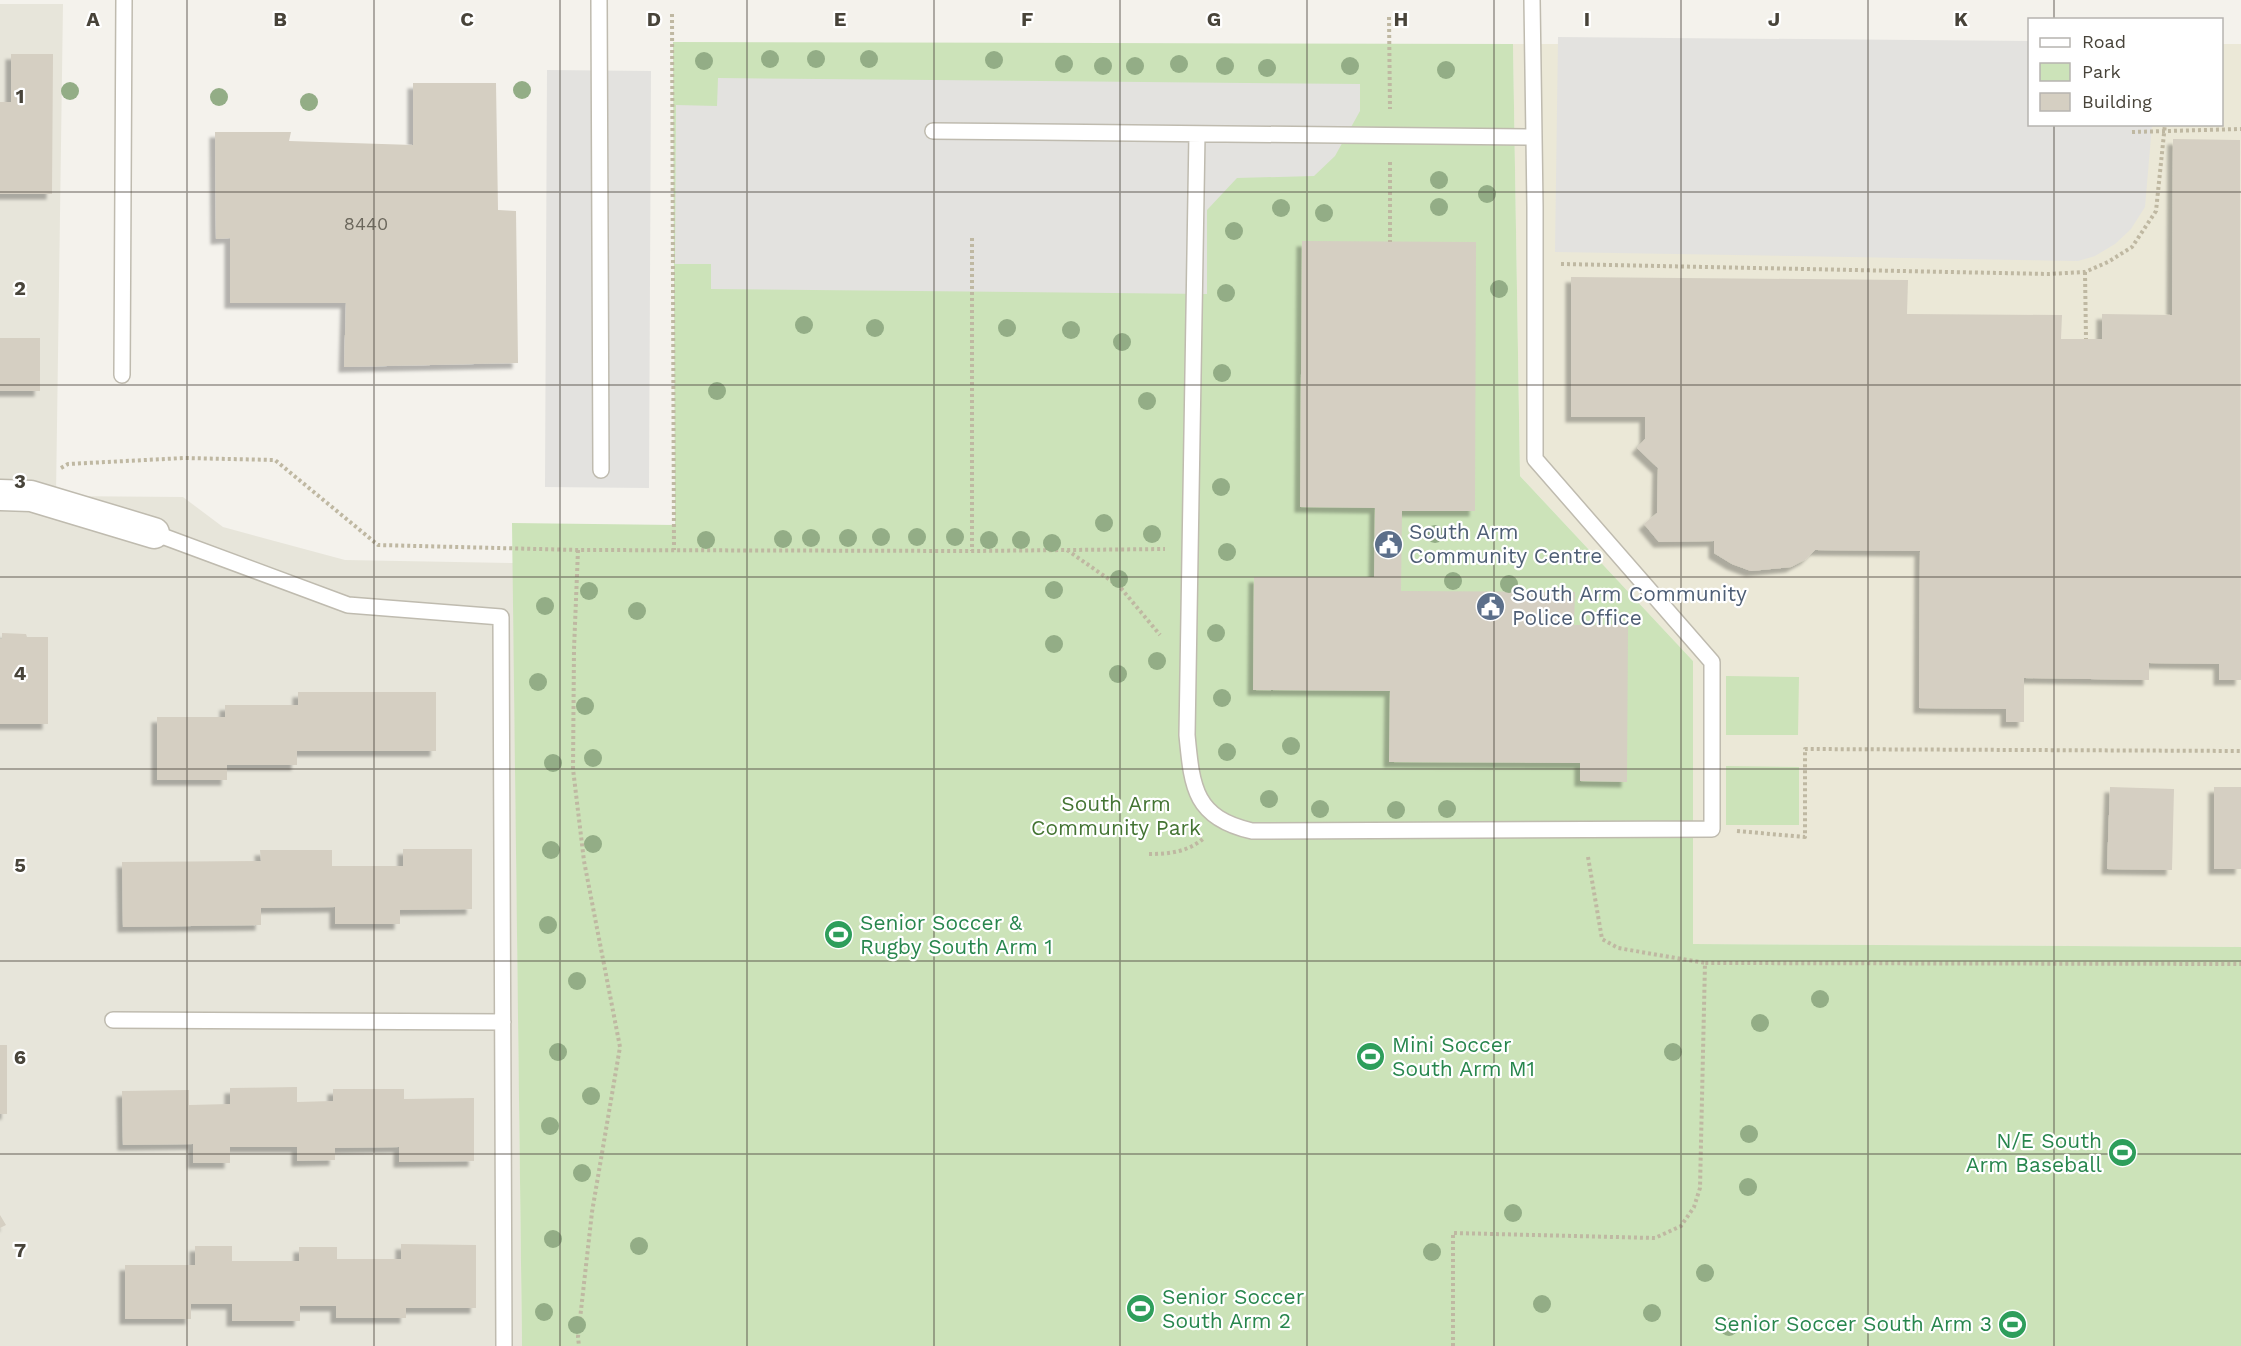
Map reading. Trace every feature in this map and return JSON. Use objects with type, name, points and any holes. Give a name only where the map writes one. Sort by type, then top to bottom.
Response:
[{"type":"street","points":[[0,495],[32,496],[154,533]]},
{"type":"lane","points":[[122,375],[124,0]]},
{"type":"lane","points":[[599,0],[601,470]]},
{"type":"lane","points":[[1197,134],[1187,735],[1193,785],[1200,800],[1215,817],[1235,827],[1252,831],[1712,829],[1712,662],[1534,459],[1535,264],[1532,0]]},
{"type":"lane","points":[[933,130],[1534,137]]},
{"type":"lane","points":[[154,533],[348,605],[501,617],[504,1346]]},
{"type":"lane","points":[[112,1020],[502,1022]]},
{"type":"path","points":[[672,14],[674,550]]},
{"type":"path","points":[[1535,264],[2085,272],[2108,262],[2132,247],[2156,211],[2165,126]]},
{"type":"path","points":[[2132,132],[2241,129]]},
{"type":"path","points":[[972,238],[972,551]]},
{"type":"path","points":[[2085,272],[2086,339]]},
{"type":"path","points":[[32,496],[47,475],[68,464],[184,458],[275,460],[378,545],[578,550],[1190,549]]},
{"type":"path","points":[[578,550],[573,768],[584,861],[620,1047],[592,1212],[578,1336],[579,1346]]},
{"type":"path","points":[[1066,550],[1120,587],[1160,634],[1164,644]]},
{"type":"path","points":[[1712,829],[1805,837],[1805,749],[2241,751]]},
{"type":"path","points":[[1149,854],[1167,854],[1197,844],[1210,832],[1215,817]]},
{"type":"path","points":[[1584,830],[1602,939],[1618,948],[1705,963],[2241,964]]},
{"type":"path","points":[[1453,1346],[1454,1233],[1654,1238],[1681,1226],[1694,1207],[1700,1188],[1705,963]]},
{"type":"shaded area","points":[[0,4],[63,4],[56,496],[183,497],[223,527],[345,560],[513,563],[522,1346],[0,1346]]},
{"type":"shaded area","points":[[1558,37],[2028,41],[2028,126],[2152,126],[2145,207],[2131,229],[2115,244],[2095,256],[2078,261],[1555,252]]},
{"type":"shaded area","points":[[1513,44],[2028,44],[2028,126],[2223,126],[2223,44],[2241,44],[2241,947],[1693,944],[1693,661],[1520,476]]},
{"type":"shaded area","points":[[547,70],[651,71],[649,488],[545,487]]},
{"type":"shaded area","points":[[718,78],[1360,84],[1360,111],[1335,156],[1314,176],[1237,178],[1207,210],[1207,294],[711,289],[711,264],[675,264],[676,105],[717,106]]},
{"type":"green space","name":"South Arm Community Park","points":[[673,42],[1513,44],[1520,476],[1693,661],[1693,944],[2241,947],[2241,1346],[522,1346],[512,523],[675,525]]},
{"type":"green space","points":[[1726,676],[1799,677],[1798,735],[1726,735]]},
{"type":"green space","points":[[1726,766],[1799,767],[1799,825],[1726,825]]},
{"type":"building","points":[[11,54],[53,54],[52,194],[0,194],[0,102],[11,102]]},
{"type":"building","points":[[413,83],[496,83],[498,210],[516,211],[518,363],[344,367],[346,303],[230,303],[230,238],[216,239],[215,132],[291,132],[289,141],[413,145]]},
{"type":"building","points":[[2173,139],[2240,140],[2241,680],[2219,680],[2219,664],[2149,663],[2149,680],[2024,678],[2024,722],[2006,722],[2006,709],[1919,708],[1920,551],[1815,550],[1806,559],[1791,567],[1751,571],[1732,564],[1714,553],[1714,541],[1659,542],[1644,524],[1657,513],[1658,468],[1637,448],[1645,439],[1645,417],[1571,417],[1571,277],[1908,280],[1907,314],[2062,315],[2061,339],[2102,339],[2102,314],[2172,315]]},
{"type":"building","name":"South Arm Community Centre","points":[[1302,241],[1476,242],[1475,511],[1402,511],[1401,591],[1575,592],[1574,625],[1628,625],[1627,782],[1580,781],[1580,763],[1389,762],[1390,691],[1253,690],[1254,577],[1374,577],[1375,508],[1300,507]]},
{"type":"building","points":[[0,338],[40,338],[40,391],[0,391]]},
{"type":"building","points":[[2,633],[26,634],[27,637],[48,637],[48,724],[0,724],[0,639],[2,639]]},
{"type":"building","points":[[298,692],[436,692],[436,751],[297,751],[297,765],[227,765],[227,780],[157,780],[157,717],[225,717],[225,705],[298,705]]},
{"type":"building","points":[[2110,787],[2174,789],[2172,870],[2107,869]]},
{"type":"building","points":[[2214,787],[2241,787],[2241,869],[2214,869]]},
{"type":"building","points":[[403,849],[472,849],[472,909],[400,910],[400,924],[335,924],[335,907],[261,908],[261,925],[123,927],[122,862],[261,861],[260,850],[332,850],[332,866],[403,866]]},
{"type":"building","points":[[0,1045],[7,1045],[7,1114],[0,1114]]},
{"type":"building","points":[[297,1087],[297,1102],[333,1101],[333,1089],[404,1089],[404,1099],[474,1098],[474,1161],[399,1162],[399,1147],[335,1148],[335,1160],[297,1161],[297,1147],[230,1147],[230,1163],[193,1163],[193,1144],[123,1145],[122,1091],[189,1090],[189,1105],[230,1104],[230,1088]]},
{"type":"building","points":[[0,1215],[6,1225],[0,1228]]},
{"type":"building","points":[[401,1244],[476,1245],[476,1308],[406,1308],[406,1318],[336,1318],[336,1306],[300,1306],[300,1321],[232,1321],[232,1304],[191,1304],[191,1319],[125,1319],[125,1265],[195,1265],[195,1246],[232,1246],[232,1261],[299,1261],[299,1247],[337,1247],[337,1259],[401,1259]]},
{"type":"place","name":"South Arm Community Centre","points":[[1388,544]]},
{"type":"place","name":"South Arm Community Police Office","points":[[1491,606]]},
{"type":"place","name":"Senior Soccer & Rugby South Arm 1","points":[[839,935]]},
{"type":"place","name":"Mini Soccer South Arm M1","points":[[1371,1057]]},
{"type":"place","name":"N/E South Arm Baseball","points":[[2123,1153]]},
{"type":"place","name":"Senior Soccer South Arm 2","points":[[1141,1309]]},
{"type":"place","name":"Senior Soccer South Arm 3","points":[[2013,1324]]}]
